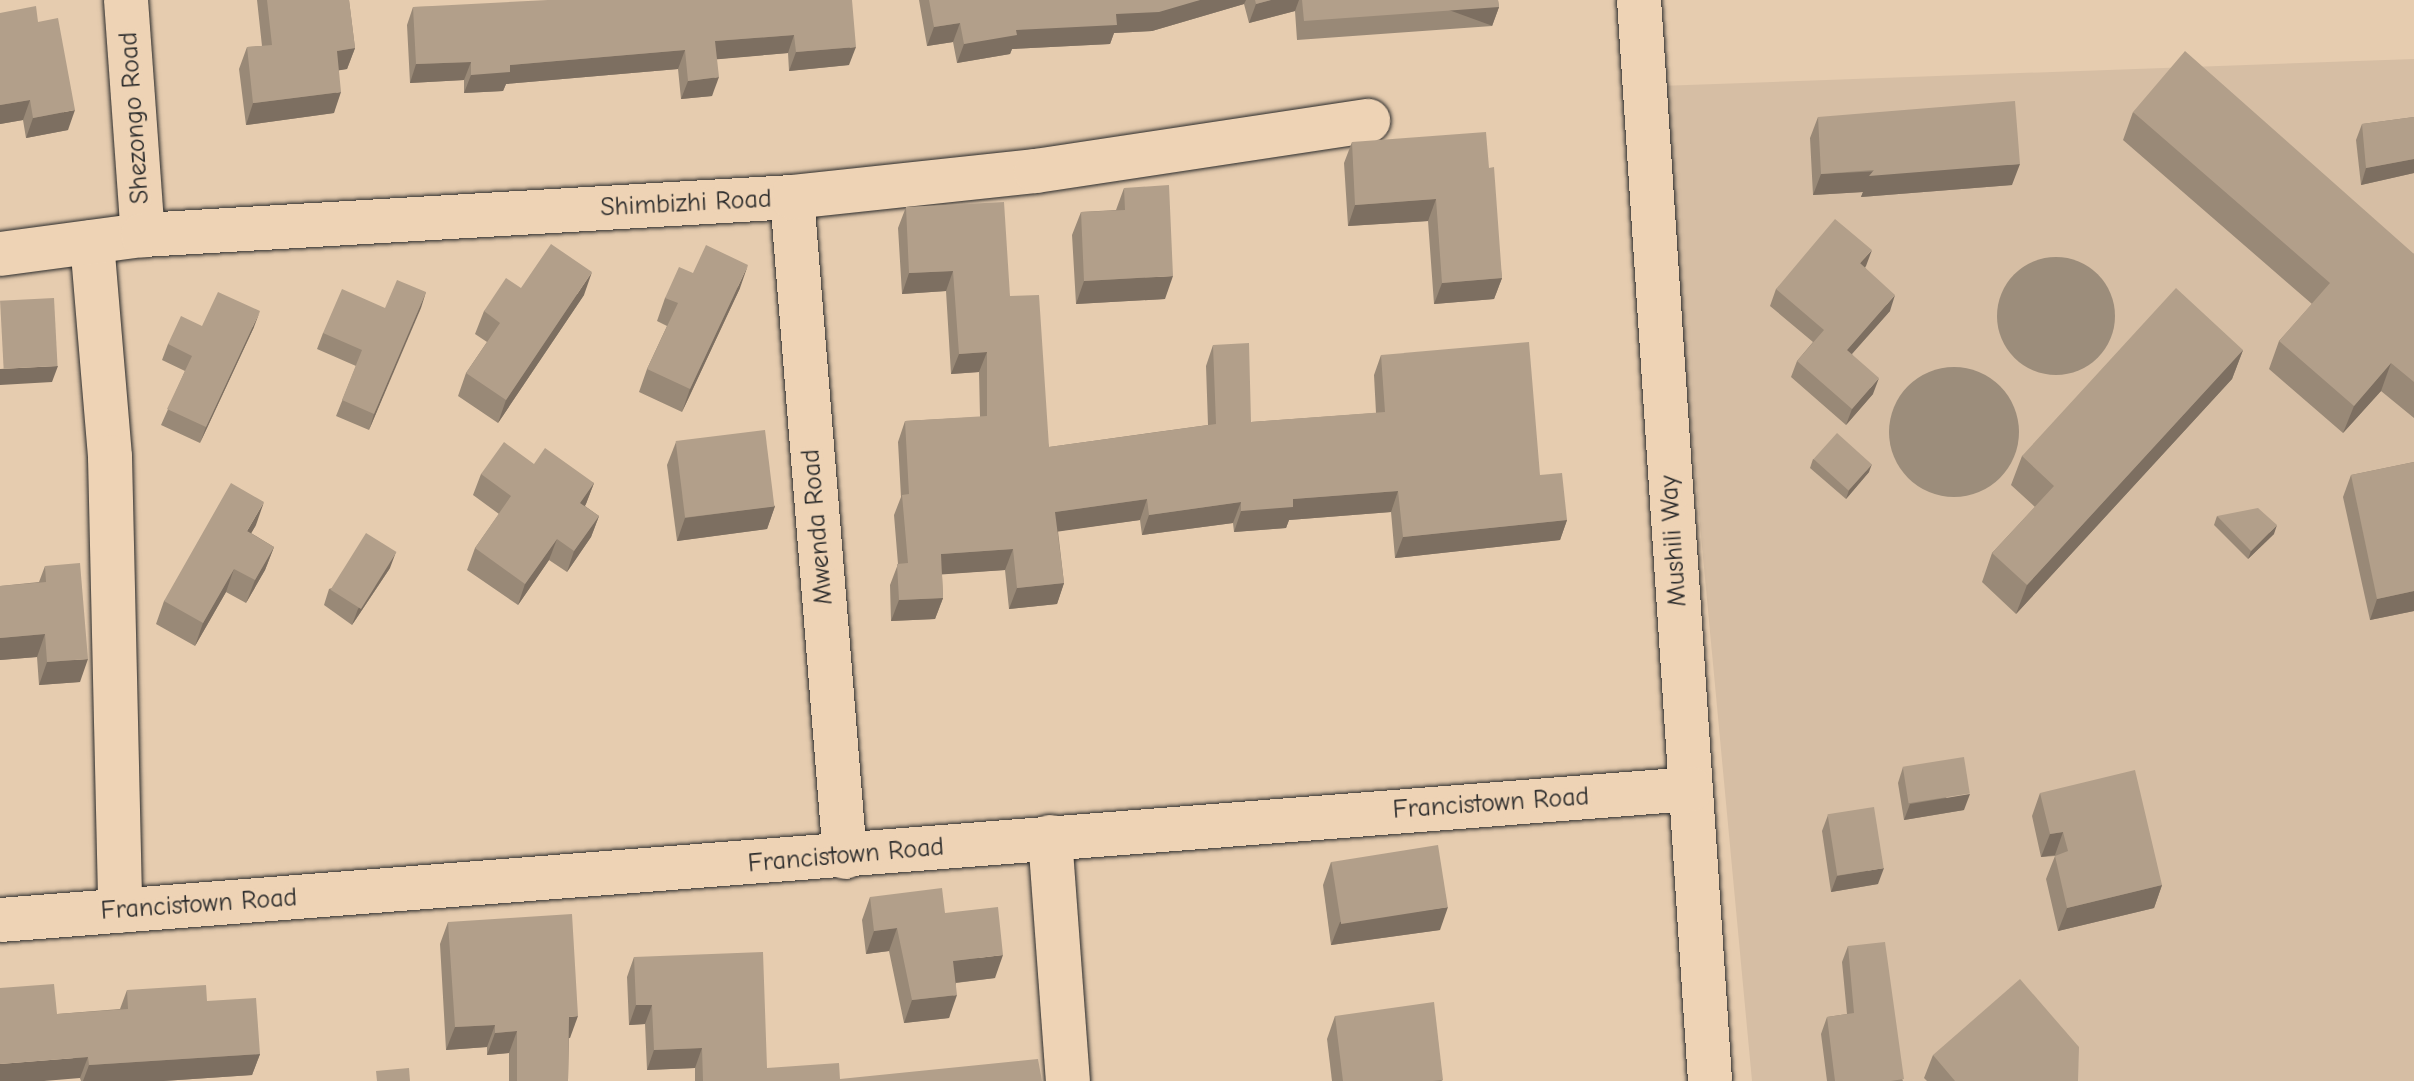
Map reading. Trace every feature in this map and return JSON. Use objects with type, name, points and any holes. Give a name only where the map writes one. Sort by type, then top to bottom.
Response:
[{"type":"street","name":"Shezongo Road","points":[[126,0],[143,235]]},
{"type":"street","name":"Mushili Way","points":[[1639,0],[1710,1081]]},
{"type":"street","name":"Shimbizhi Road","points":[[0,254],[143,235],[792,197],[1036,171],[1368,121]]},
{"type":"street","name":"Mwenda Road","points":[[792,197],[845,857]]},
{"type":"street","points":[[92,242],[110,457],[120,911]]},
{"type":"street","name":"Francistown Road","points":[[0,920],[845,857],[1050,837],[1691,789]]},
{"type":"street","points":[[1050,837],[1068,1081]]},
{"type":"shaded area","points":[[2414,59],[2414,1081],[1752,1081],[1659,86]]},
{"type":"shaded area","points":[[2056,257],[2079,261],[2098,274],[2111,293],[2115,316],[2111,339],[2098,358],[2079,371],[2056,375],[2033,371],[2014,358],[2001,339],[1997,316],[2001,293],[2014,274],[2033,261]]},
{"type":"shaded area","points":[[1954,367],[1979,372],[2000,386],[2014,407],[2019,432],[2014,457],[2000,478],[1979,492],[1954,497],[1929,492],[1908,478],[1894,457],[1889,432],[1894,407],[1908,386],[1929,372]]},
{"type":"building","points":[[267,0],[349,0],[355,48],[337,51],[341,92],[253,103],[247,47],[272,45]]},
{"type":"building","points":[[548,0],[852,0],[856,47],[796,52],[794,35],[715,41],[719,77],[688,81],[685,50],[510,65],[510,72],[471,75],[471,62],[416,64],[413,7]]},
{"type":"building","points":[[929,0],[1200,0],[1159,12],[1116,14],[1117,25],[1016,30],[1017,35],[964,44],[960,23],[934,27]]},
{"type":"building","points":[[1302,0],[1498,0],[1499,7],[1304,21]]},
{"type":"building","points":[[36,6],[38,22],[58,18],[75,110],[33,118],[30,100],[0,105],[0,13]]},
{"type":"building","points":[[2185,51],[2414,254],[2414,382],[2391,363],[2354,406],[2279,341],[2330,283],[2133,112]]},
{"type":"building","points":[[2015,101],[2020,164],[1869,176],[1874,170],[1821,174],[1818,117]]},
{"type":"building","points":[[2414,117],[2414,159],[2366,168],[2362,124]]},
{"type":"building","points":[[1486,132],[1489,168],[1494,167],[1502,278],[1442,283],[1436,199],[1355,205],[1352,142]]},
{"type":"building","points":[[1169,185],[1173,276],[1084,281],[1081,212],[1125,210],[1124,188]]},
{"type":"building","points":[[1004,202],[1010,296],[1039,295],[1049,447],[1216,424],[1213,345],[1249,343],[1251,422],[1385,412],[1381,355],[1529,342],[1540,475],[1562,473],[1567,520],[1403,537],[1398,491],[1293,499],[1293,507],[1241,511],[1241,502],[1149,515],[1147,499],[1055,512],[1064,583],[1017,588],[1013,549],[941,554],[943,598],[899,600],[897,564],[908,563],[902,495],[909,494],[905,421],[987,416],[987,352],[959,354],[953,271],[909,273],[906,207]]},
{"type":"building","points":[[1835,219],[1872,250],[1860,263],[1895,295],[1847,350],[1879,378],[1852,409],[1797,361],[1824,330],[1776,289]]},
{"type":"building","points":[[551,244],[592,272],[506,400],[466,373],[500,323],[484,311],[506,278],[521,288]]},
{"type":"building","points":[[706,245],[748,265],[690,389],[647,369],[678,303],[665,298],[679,267],[693,273]]},
{"type":"building","points":[[397,280],[426,292],[374,414],[342,400],[362,350],[323,333],[342,289],[385,308]]},
{"type":"building","points":[[2176,288],[2243,350],[2027,585],[1992,553],[2054,486],[2022,456]]},
{"type":"building","points":[[218,292],[260,311],[206,427],[167,409],[192,356],[168,344],[181,316],[202,326]]},
{"type":"building","points":[[54,298],[58,366],[4,369],[0,301]]},
{"type":"building","points":[[765,430],[774,506],[685,517],[676,441]]},
{"type":"building","points":[[1837,433],[1872,464],[1849,490],[1814,459]]},
{"type":"building","points":[[504,442],[534,464],[545,448],[594,483],[580,503],[599,516],[574,551],[557,539],[525,584],[475,548],[511,496],[481,474]]},
{"type":"building","points":[[2414,462],[2414,591],[2377,599],[2351,475]]},
{"type":"building","points":[[231,483],[264,502],[247,531],[274,547],[255,580],[234,569],[203,623],[164,601]]},
{"type":"building","points":[[2258,508],[2277,525],[2251,551],[2217,516]]},
{"type":"building","points":[[366,533],[397,552],[361,609],[330,590]]},
{"type":"building","points":[[80,563],[88,659],[47,662],[45,634],[0,638],[0,586],[46,582],[45,566]]},
{"type":"building","points":[[1964,757],[1970,794],[1909,803],[1903,767]]},
{"type":"building","points":[[2135,770],[2162,885],[2067,908],[2055,856],[2068,851],[2063,832],[2050,834],[2040,793]]},
{"type":"building","points":[[1874,807],[1884,868],[1837,876],[1828,814]]},
{"type":"building","points":[[1438,845],[1448,907],[1341,924],[1331,862]]},
{"type":"building","points":[[942,888],[945,913],[998,907],[1003,955],[953,961],[957,995],[912,1000],[897,928],[874,931],[870,897]]},
{"type":"building","points":[[572,914],[578,1016],[569,1017],[568,1081],[517,1081],[517,1031],[495,1033],[495,1025],[455,1027],[448,922]]},
{"type":"building","points":[[1885,942],[1904,1079],[1835,1081],[1827,1017],[1854,1013],[1848,946]]},
{"type":"building","points":[[763,952],[767,1068],[839,1063],[840,1079],[1038,1059],[1042,1081],[703,1081],[702,1048],[654,1050],[652,1005],[636,1005],[634,957]]},
{"type":"building","points":[[2020,979],[2079,1047],[2078,1081],[1955,1081],[1933,1055]]},
{"type":"building","points":[[54,984],[57,1014],[128,1009],[127,990],[206,985],[207,1001],[256,998],[260,1054],[89,1065],[88,1057],[0,1064],[0,988]]},
{"type":"building","points":[[1434,1002],[1443,1080],[1343,1081],[1335,1016]]},
{"type":"building","points":[[409,1068],[410,1081],[377,1081],[376,1071]]}]
